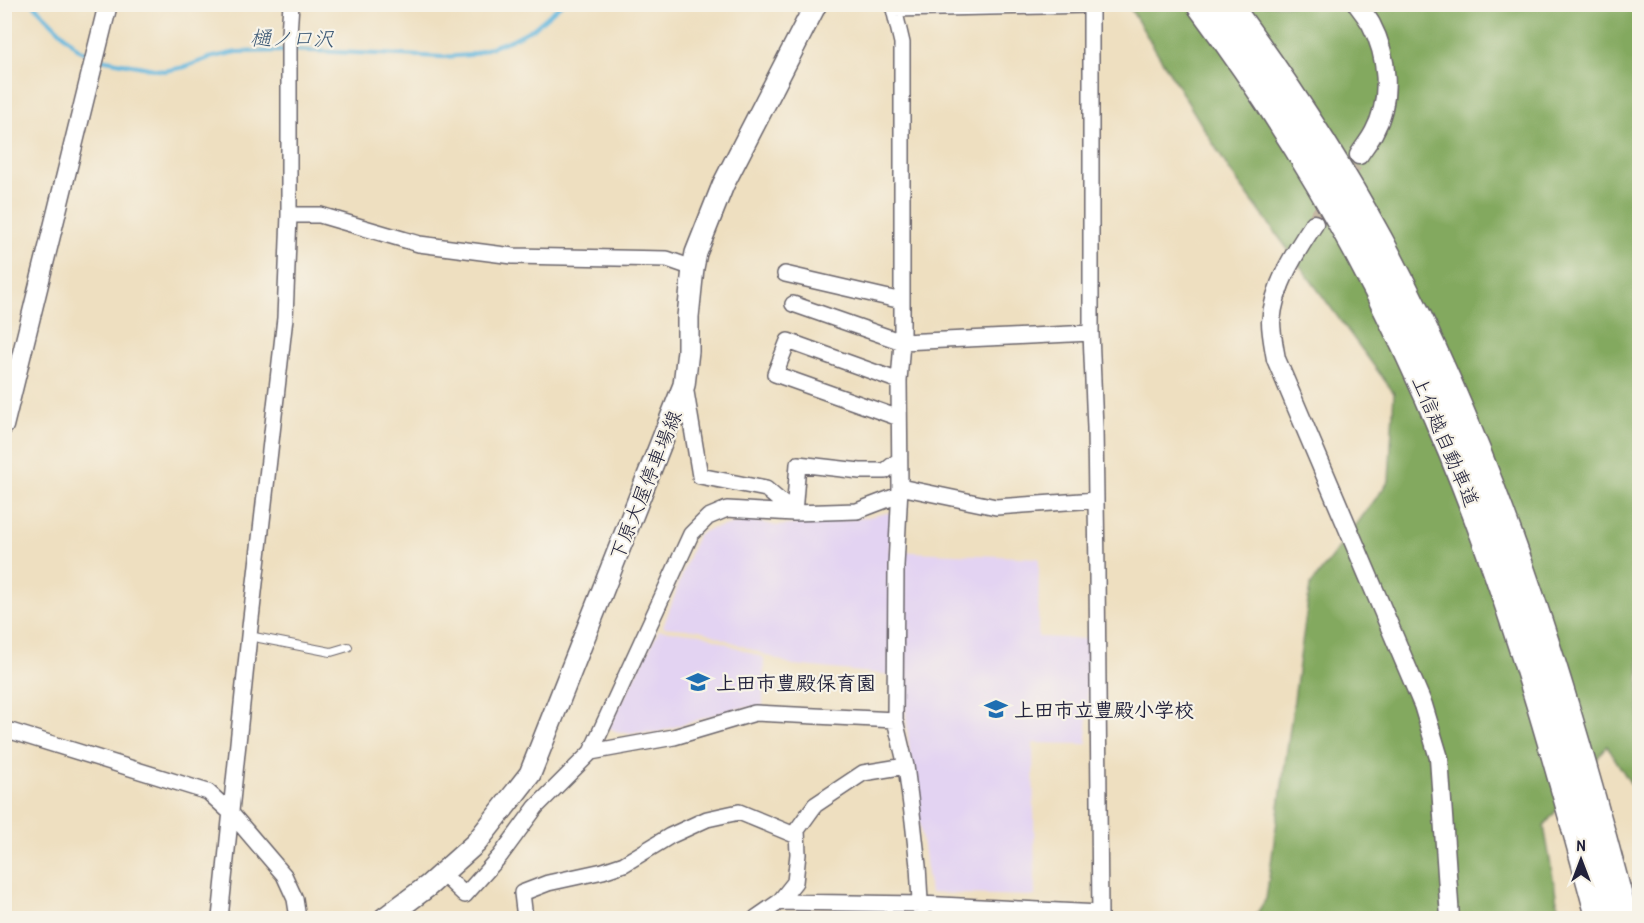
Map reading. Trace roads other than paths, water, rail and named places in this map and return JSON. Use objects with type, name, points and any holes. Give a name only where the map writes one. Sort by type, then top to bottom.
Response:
[{"type":"highway","name":"上信越自動車道","points":[[1210,5],[1257,85],[1321,185],[1359,253],[1428,394],[1475,511],[1505,596],[1553,750],[1600,918]]},
{"type":"highway","name":"上信越自動車道","points":[[1210,5],[1269,63],[1341,173],[1379,241],[1444,373],[1473,442],[1527,586],[1578,751],[1624,918]]},
{"type":"main road","name":"下原大屋停車場線","points":[[385,918],[428,886],[476,843],[531,774],[684,385],[696,253],[723,185],[816,4]]},
{"type":"street","points":[[4,426],[108,4]]},
{"type":"street","points":[[220,918],[285,318],[289,215],[291,4]]},
{"type":"street","points":[[1357,4],[1370,22],[1380,44],[1386,88],[1383,108],[1375,130],[1359,155]]},
{"type":"street","points":[[779,902],[921,911],[1100,916],[1095,428],[1091,333],[1091,5],[893,7],[902,44],[902,342],[899,381],[895,720],[906,766],[921,911]]},
{"type":"street","points":[[289,215],[320,215],[419,244],[513,256],[667,260],[693,268]]},
{"type":"street","points":[[1314,224],[1295,254],[1277,291],[1271,323],[1276,359],[1423,705],[1439,758],[1450,918]]},
{"type":"street","points":[[784,274],[902,302]]},
{"type":"street","points":[[793,304],[902,342],[1091,333]]},
{"type":"street","points":[[899,381],[788,341],[775,374],[899,417]]},
{"type":"street","points":[[684,385],[700,476],[766,489],[794,513]]},
{"type":"street","points":[[794,513],[798,464],[860,471],[885,471],[899,460]]},
{"type":"street","points":[[444,871],[449,880],[465,895],[500,856],[536,807],[591,752],[692,534],[708,517],[727,509],[794,513],[857,510],[899,491],[996,507],[1096,500]]},
{"type":"street","points":[[591,752],[674,737],[755,713],[895,720]]},
{"type":"street","points":[[4,729],[208,792],[231,813],[284,875],[295,899],[298,918]]},
{"type":"street","points":[[756,918],[779,902],[795,882],[798,854],[797,830],[815,805],[863,773],[906,766]]},
{"type":"street","points":[[525,918],[522,893],[548,883],[624,864],[670,836],[707,819],[739,812],[797,836]]},
{"type":"lane","points":[[249,636],[331,652],[348,647]]},
{"type":"waterway","name":"樋ノ口沢","points":[[33,4],[78,49],[91,56]]},
{"type":"waterway","name":"樋ノ口沢","points":[[292,50],[443,57],[470,55],[511,40],[534,28],[562,4]]},
{"type":"waterway","name":"樋ノ口沢","points":[[101,59],[164,71],[237,52],[284,51]]},
{"type":"tunnel","points":[[1314,224],[1359,155]]},
{"type":"place","name":"上田市豊殿保育園","points":[[698,682]]},
{"type":"place","name":"上田市立豊殿小学校","points":[[996,709]]}]
